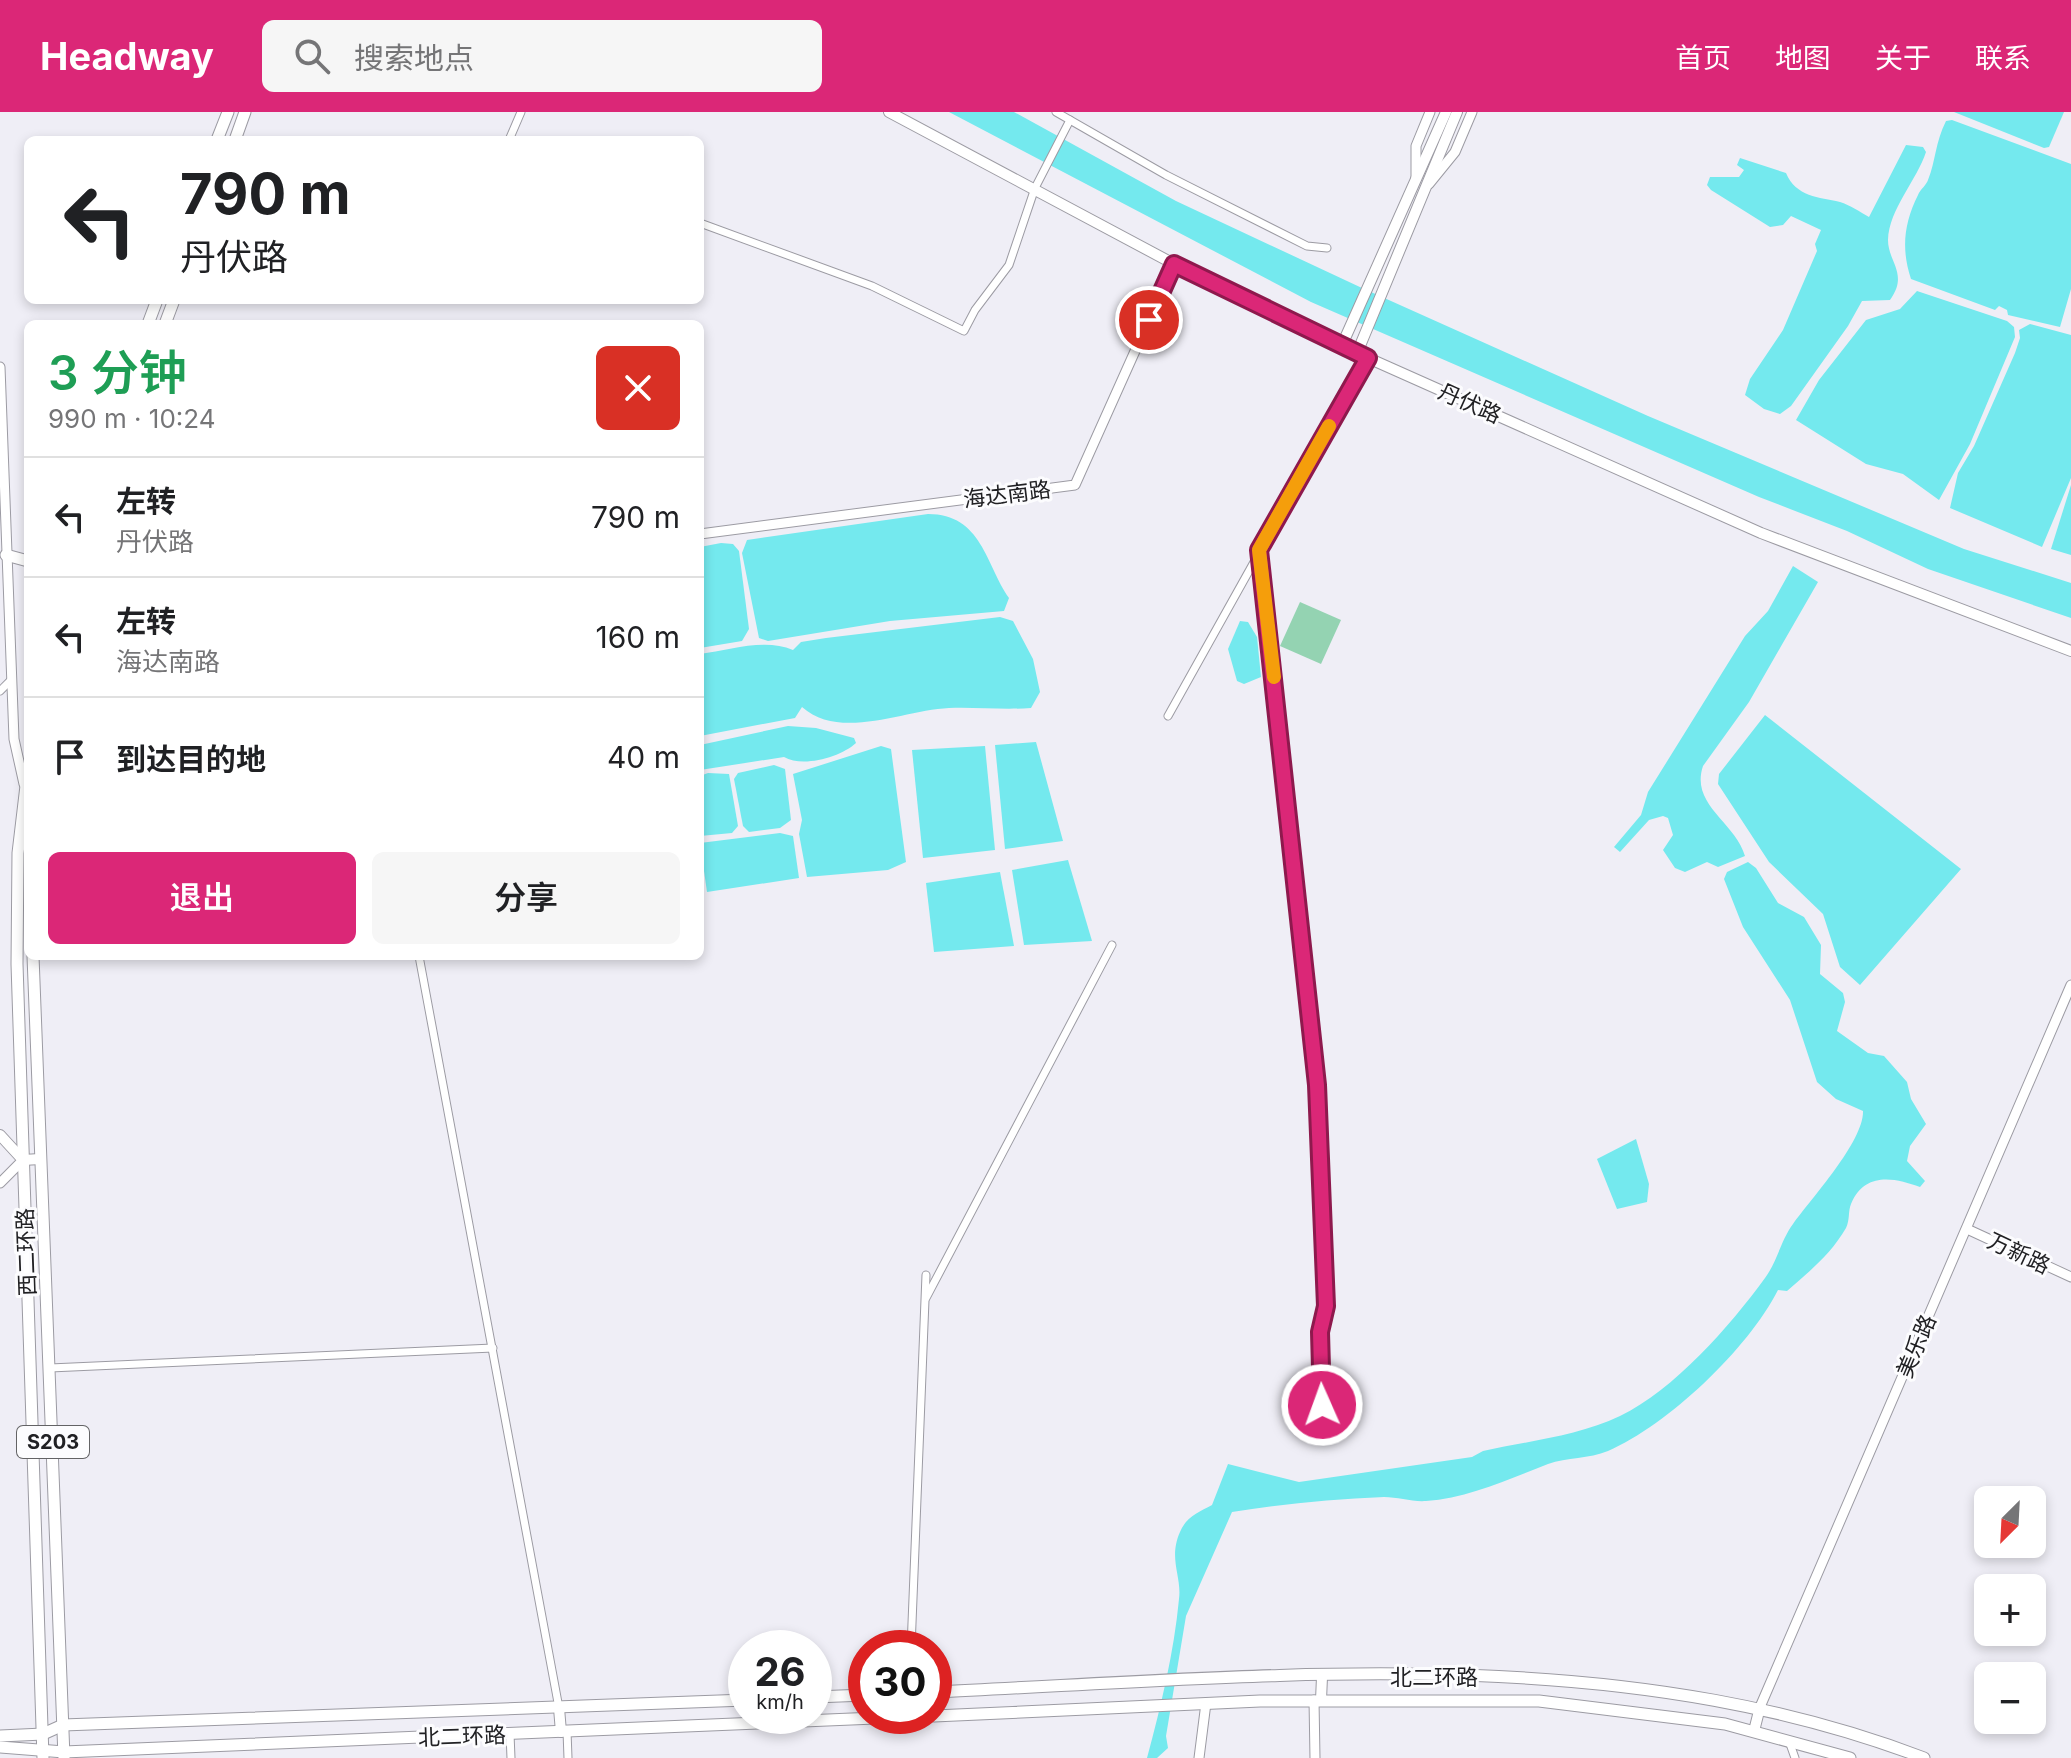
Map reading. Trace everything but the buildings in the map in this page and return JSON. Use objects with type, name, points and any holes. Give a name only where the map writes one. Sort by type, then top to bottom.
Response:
[{"type":"main road","points":[[219,136],[228,112]]},
{"type":"main road","points":[[236,136],[245,112]]},
{"type":"main road","name":"丹伏路","points":[[889,112],[1174,264],[1357,353],[1761,533],[2071,651]]},
{"type":"main road","points":[[1357,353],[1383,291],[1446,112]]},
{"type":"main road","points":[[1342,345],[1369,284],[1457,112]]},
{"type":"main road","points":[[6,555],[24,560]]},
{"type":"main road","name":"西二环路","points":[[24,812],[18,853],[17,964],[43,1734]]},
{"type":"main road","name":"西二环路","points":[[33,960],[63,1725]]},
{"type":"main road","points":[[0,1135],[23,1160],[40,1159]]},
{"type":"main road","points":[[30,1370],[50,1368]]},
{"type":"main road","points":[[1317,1700],[1322,1677]]},
{"type":"main road","name":"北二环路","points":[[952,1691],[1322,1677],[1542,1678],[1612,1684],[1760,1707],[1924,1758]]},
{"type":"main road","name":"北二环路","points":[[952,1715],[1317,1700],[1539,1701],[1725,1724],[1850,1758]]},
{"type":"main road","name":"北二环路","points":[[0,1736],[43,1734],[63,1725],[728,1701]]},
{"type":"main road","points":[[1754,1731],[1760,1707]]},
{"type":"main road","points":[[559,1708],[564,1732]]},
{"type":"main road","name":"北二环路","points":[[0,1747],[64,1755],[848,1719]]},
{"type":"main road","name":"S203","points":[[63,1725],[64,1755]]},
{"type":"main road","name":"S203","points":[[43,1734],[43,1754]]},
{"type":"street","points":[[511,136],[521,112]]},
{"type":"street","points":[[1056,112],[1068,124],[1292,239],[1307,246],[1327,248]]},
{"type":"street","points":[[1421,184],[1416,146],[1430,112]]},
{"type":"street","points":[[1421,184],[1455,152],[1472,112]]},
{"type":"street","points":[[704,224],[872,286],[921,307],[944,324],[964,331],[975,310],[1009,265],[1035,188],[1068,124]]},
{"type":"street","name":"海达南路","points":[[704,533],[1075,485],[1174,264]]},
{"type":"street","points":[[1168,716],[1368,358]]},
{"type":"street","points":[[0,367],[14,739],[24,780]]},
{"type":"street","points":[[1259,550],[1317,1085],[1326,1306],[1320,1332],[1322,1405]]},
{"type":"street","points":[[0,691],[11,680]]},
{"type":"street","points":[[926,1298],[1112,945]]},
{"type":"street","points":[[420,960],[559,1708]]},
{"type":"street","name":"美乐路","points":[[1760,1707],[2071,985]]},
{"type":"street","points":[[0,1183],[23,1160]]},
{"type":"street","name":"万新路","points":[[1967,1229],[2071,1277]]},
{"type":"street","points":[[912,1630],[926,1275]]},
{"type":"street","points":[[50,1368],[493,1348]]},
{"type":"street","points":[[1315,1758],[1317,1700]]},
{"type":"street","points":[[1199,1758],[1206,1703]]},
{"type":"street","points":[[564,1732],[568,1758]]},
{"type":"street","points":[[510,1734],[511,1758]]},
{"type":"street","points":[[1789,1739],[1795,1758]]},
{"type":"green space","points":[[1300,602],[1341,620],[1321,664],[1280,646]]},
{"type":"water","points":[[949,112],[1014,112],[1176,201],[1648,416],[1964,549],[2071,583],[2071,618],[1928,569],[1847,531],[1759,497],[1311,302]]},
{"type":"water","points":[[1954,112],[2064,112],[2049,147],[2044,148]]},
{"type":"water","points":[[1952,120],[2071,164],[2071,289],[2060,327],[2008,315],[2007,310],[1999,306],[1995,310],[1911,279],[1905,247],[1910,216],[1928,180],[1942,129],[1946,121]]},
{"type":"water","points":[[1906,145],[1923,147],[1926,152],[1890,228],[1889,248],[1898,275],[1895,291],[1890,300],[1862,301],[1848,326],[1791,406],[1780,414],[1764,409],[1745,395],[1750,379],[1783,330],[1817,251],[1815,244],[1821,230],[1791,216],[1783,225],[1770,227],[1711,190],[1707,185],[1710,177],[1739,177],[1744,170],[1737,165],[1740,158],[1786,173],[1802,191],[1844,203],[1869,217]]},
{"type":"water","points":[[1917,291],[2007,321],[2014,327],[2015,337],[1970,444],[1939,500],[1903,474],[1866,464],[1796,420],[1819,380],[1866,320],[1900,309]]},
{"type":"water","points":[[2030,324],[2071,335],[2071,478],[2042,547],[1950,508],[1958,473],[1974,446],[2015,353],[2019,330]]},
{"type":"water","points":[[2071,485],[2071,555],[2051,549]]},
{"type":"water","points":[[928,514],[946,516],[960,522],[971,532],[1009,598],[1004,611],[890,621],[768,641],[759,638],[742,553],[747,540]]},
{"type":"water","points":[[733,544],[739,551],[749,629],[742,641],[704,647],[704,546]]},
{"type":"water","points":[[1793,566],[1818,582],[1749,702],[1703,766],[1701,780],[1708,803],[1740,844],[1745,856],[1718,867],[1707,862],[1685,872],[1675,868],[1663,850],[1673,835],[1668,818],[1663,816],[1649,820],[1620,852],[1614,847],[1641,815],[1648,792],[1745,636],[1768,611]]},
{"type":"water","points":[[1000,617],[1013,621],[1033,659],[1040,692],[1031,708],[949,708],[853,723],[817,717],[802,707],[795,718],[704,735],[704,653],[759,645],[793,650],[801,642]]},
{"type":"water","points":[[1240,621],[1248,622],[1257,637],[1261,677],[1244,684],[1237,681],[1228,649]]},
{"type":"water","points":[[1765,715],[1961,869],[1860,985],[1840,967],[1823,914],[1769,862],[1718,784],[1719,774]]},
{"type":"water","points":[[788,726],[816,728],[854,738],[856,743],[841,753],[811,761],[784,757],[704,769],[704,744]]},
{"type":"water","points":[[1036,742],[1063,841],[1005,849],[995,745]]},
{"type":"water","points":[[881,746],[891,749],[906,862],[888,870],[807,877],[799,834],[802,820],[793,774]]},
{"type":"water","points":[[985,746],[995,850],[923,858],[912,750]]},
{"type":"water","points":[[774,765],[785,769],[791,820],[780,828],[749,832],[743,826],[734,779],[738,773]]},
{"type":"water","points":[[704,774],[729,774],[738,826],[732,833],[704,836]]},
{"type":"water","points":[[780,833],[793,836],[799,878],[707,892],[704,842]]},
{"type":"water","points":[[1068,860],[1092,941],[1024,945],[1012,870]]},
{"type":"water","points":[[1748,862],[1756,868],[1778,903],[1804,917],[1821,945],[1820,974],[1843,993],[1845,1002],[1837,1031],[1868,1053],[1884,1056],[1907,1082],[1911,1099],[1926,1124],[1910,1146],[1907,1161],[1925,1181],[1920,1187],[1891,1180],[1864,1186],[1851,1204],[1846,1228],[1834,1246],[1787,1291],[1778,1290],[1765,1313],[1727,1360],[1656,1423],[1608,1451],[1555,1462],[1488,1487],[1442,1499],[1345,1499],[1232,1512],[1186,1616],[1166,1736],[1168,1748],[1157,1758],[1147,1758],[1177,1619],[1177,1542],[1186,1522],[1212,1505],[1228,1464],[1299,1482],[1472,1457],[1483,1451],[1604,1423],[1640,1405],[1680,1374],[1718,1336],[1765,1278],[1789,1230],[1836,1169],[1855,1138],[1863,1111],[1836,1099],[1817,1082],[1790,1000],[1743,927],[1724,879],[1727,872]]},
{"type":"water","points":[[1000,872],[1014,946],[934,952],[926,883]]},
{"type":"water","points":[[1636,1139],[1649,1184],[1647,1202],[1617,1209],[1597,1159]]},
{"type":"slow traffic","points":[[1274,677],[1259,550],[1329,426]]},
{"type":"route","points":[[1149,320],[1174,264],[1368,358],[1259,550],[1317,1085],[1326,1306],[1320,1332],[1322,1405]]}]
